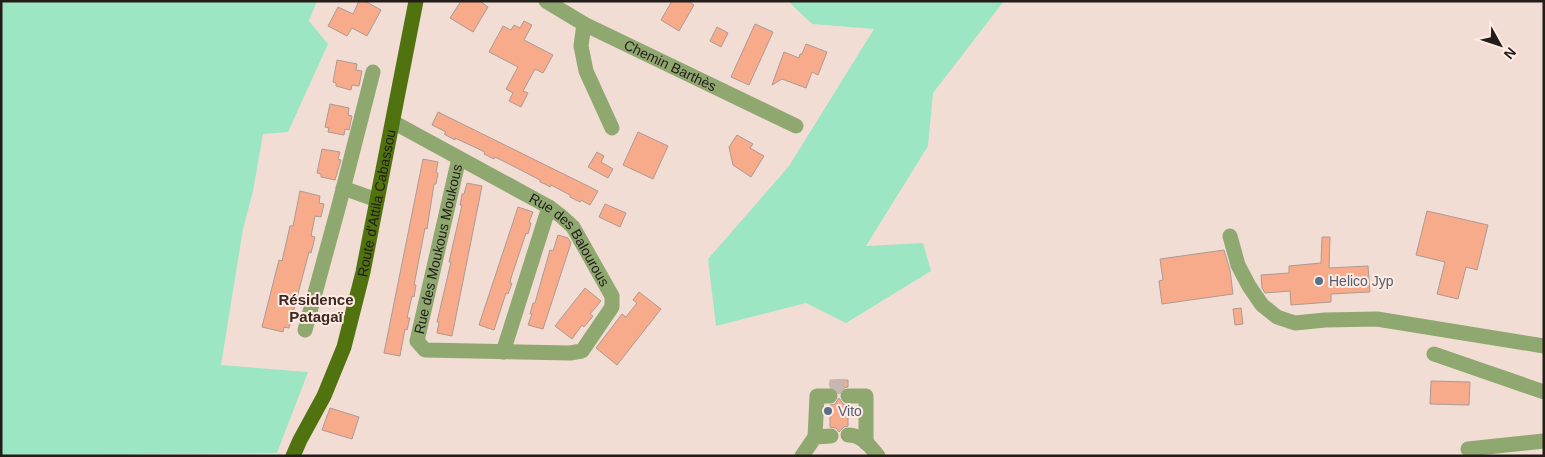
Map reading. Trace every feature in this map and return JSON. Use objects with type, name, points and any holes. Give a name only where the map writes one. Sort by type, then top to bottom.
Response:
[{"type":"main road","name":"Route d'Attila Cabassou","points":[[293,456],[324,396],[344,347],[377,200],[416,1]]},
{"type":"street","name":"Chemin Barthès","points":[[546,1],[584,24],[796,126]]},
{"type":"street","points":[[584,24],[581,46],[586,71],[612,128]]},
{"type":"street","points":[[305,330],[373,72]]},
{"type":"street","name":"Rue des Balourous","points":[[393,122],[549,207],[573,227],[612,296],[612,307],[582,351],[570,353],[425,350],[417,341]]},
{"type":"street","name":"Rue des Moukous Moukous","points":[[417,341],[459,158]]},
{"type":"street","points":[[343,188],[377,200]]},
{"type":"street","points":[[503,352],[549,207]]},
{"type":"street","points":[[1230,236],[1238,266],[1262,305],[1277,316],[1295,323],[1325,320],[1377,319],[1544,346]]},
{"type":"street","points":[[1434,354],[1544,392]]},
{"type":"street","points":[[848,391],[866,396],[866,443]]},
{"type":"street","points":[[802,456],[815,437],[826,393]]},
{"type":"street","points":[[848,435],[856,435],[878,456]]},
{"type":"street","points":[[815,437],[830,436]]},
{"type":"street","points":[[1468,449],[1544,441]]},
{"type":"green space","points":[[1,1],[317,1],[309,21],[328,44],[288,132],[263,134],[253,191],[243,229],[221,365],[308,372],[277,453],[1,456]]},
{"type":"green space","points":[[788,1],[1004,1],[933,93],[928,146],[866,246],[923,243],[931,271],[846,323],[806,303],[716,326],[708,259],[789,166],[874,29],[812,24]]},
{"type":"building","points":[[359,1],[365,1],[381,10],[367,36],[352,28],[347,36],[328,26],[338,7],[353,14]]},
{"type":"building","points":[[461,1],[480,1],[488,7],[473,32],[450,18]]},
{"type":"building","points":[[672,1],[688,1],[694,5],[679,31],[661,20]]},
{"type":"building","points":[[524,21],[532,25],[524,40],[553,55],[543,73],[535,69],[523,91],[528,93],[521,107],[509,101],[513,93],[506,89],[518,67],[489,52],[503,26],[511,30],[514,25],[520,28]]},
{"type":"building","points":[[755,24],[773,32],[749,85],[731,77]]},
{"type":"building","points":[[717,27],[728,33],[721,47],[710,41]]},
{"type":"building","points":[[806,44],[827,52],[818,75],[812,72],[806,88],[782,79],[772,85],[784,52],[799,58]]},
{"type":"building","points":[[337,60],[357,64],[356,70],[362,71],[359,86],[352,85],[351,90],[336,86],[336,83],[333,82]]},
{"type":"building","points":[[330,104],[349,108],[348,115],[352,116],[349,130],[345,129],[344,135],[328,132],[329,128],[325,127]]},
{"type":"building","points":[[438,112],[598,191],[590,205],[581,200],[580,202],[570,197],[570,195],[551,185],[550,187],[540,182],[540,180],[495,157],[494,159],[484,154],[485,152],[444,134],[446,132],[432,125]]},
{"type":"building","points":[[638,132],[668,146],[653,179],[623,165]]},
{"type":"building","points":[[737,135],[753,144],[750,148],[764,156],[751,177],[733,165],[729,147]]},
{"type":"building","points":[[322,149],[340,152],[338,159],[341,160],[335,180],[321,177],[321,174],[317,173]]},
{"type":"building","points":[[597,152],[604,156],[601,162],[613,169],[608,178],[588,167]]},
{"type":"building","points":[[423,159],[438,162],[436,172],[438,173],[436,184],[434,184],[427,229],[425,228],[414,285],[416,285],[414,297],[412,296],[407,318],[410,318],[407,330],[405,329],[400,356],[384,353]]},
{"type":"building","points":[[467,183],[482,186],[452,336],[437,333],[439,322],[437,322],[451,262],[449,262],[462,205],[460,205],[462,194],[464,194]]},
{"type":"building","points":[[300,191],[320,196],[319,203],[324,204],[321,217],[315,216],[311,236],[315,237],[311,253],[309,252],[289,328],[284,327],[283,332],[262,327],[279,260],[282,261],[290,226],[293,226]]},
{"type":"building","points":[[605,204],[626,213],[620,227],[599,217]]},
{"type":"building","points":[[518,207],[533,212],[529,222],[531,223],[511,278],[510,283],[512,283],[508,294],[506,293],[494,330],[479,325]]},
{"type":"building","points":[[1427,211],[1488,225],[1477,270],[1466,267],[1458,299],[1437,294],[1445,262],[1416,255]]},
{"type":"building","points":[[558,235],[568,238],[571,243],[543,329],[528,325],[550,250],[553,251]]},
{"type":"building","points":[[1322,237],[1330,237],[1329,268],[1368,266],[1370,292],[1331,294],[1331,302],[1291,305],[1290,291],[1265,293],[1262,288],[1261,275],[1289,273],[1289,266],[1321,263]]},
{"type":"building","points":[[1224,250],[1230,270],[1233,294],[1162,304],[1159,281],[1163,280],[1160,259]]},
{"type":"building","points":[[585,288],[601,301],[590,314],[593,316],[584,327],[582,325],[572,339],[555,326]]},
{"type":"building","points":[[639,292],[661,309],[617,365],[596,348],[622,314],[626,317],[637,303],[633,300]]},
{"type":"building","points":[[1241,308],[1243,324],[1235,325],[1233,309]]},
{"type":"building","points":[[848,380],[848,387],[843,388],[839,394],[835,388],[830,387],[830,381]]},
{"type":"building","points":[[1431,381],[1470,382],[1469,405],[1430,404]]},
{"type":"building","points":[[839,398],[843,404],[848,405],[848,426],[839,432],[836,428],[830,427],[830,405],[835,404]]},
{"type":"building","points":[[330,408],[359,417],[352,439],[322,430]]},
{"type":"tunnel","points":[[830,387],[848,386]]},
{"type":"place","name":"Helico Jyp","points":[[1319,281]]},
{"type":"place","name":"Vito","points":[[828,411]]},
{"type":"district","name":"Résidence Patagaï","points":[[316,308]]}]
